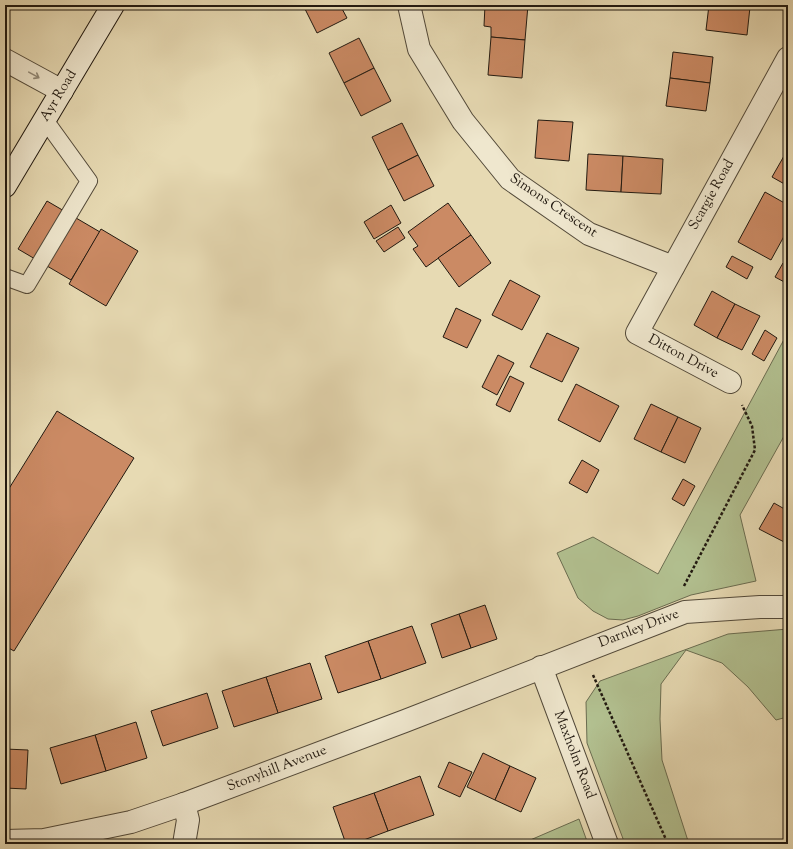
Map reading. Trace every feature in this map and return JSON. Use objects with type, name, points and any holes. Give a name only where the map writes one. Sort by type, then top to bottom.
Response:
[{"type":"street","name":"Ayr Road","points":[[5,186],[113,5]]},
{"type":"street","name":"Simons Crescent","points":[[408,5],[419,49],[464,122],[510,179],[589,234],[673,267]]},
{"type":"street","name":"Scargie Road","points":[[637,333],[788,58]]},
{"type":"street","points":[[5,60],[62,91]]},
{"type":"street","name":"Ditton Drive","points":[[637,333],[730,382]]},
{"type":"street","name":"Darnley Drive","points":[[541,667],[685,612],[760,607],[788,608]]},
{"type":"street","name":"Stonyhill Avenue","points":[[6,842],[44,840],[131,822],[184,804],[405,721],[541,667]]},
{"type":"street","name":"Maxholm Road","points":[[541,667],[607,844]]},
{"type":"street","points":[[184,804],[188,820],[184,844]]},
{"type":"lane","points":[[5,277],[27,285],[89,181],[45,120]]},
{"type":"path","points":[[685,612],[681,592],[755,450],[752,426],[730,382]]},
{"type":"path","points":[[582,651],[668,844]]},
{"type":"green space","points":[[788,332],[788,429],[740,515],[756,581],[691,595],[638,616],[623,620],[608,619],[593,611],[578,598],[557,553],[593,537],[658,574]]},
{"type":"green space","points":[[788,629],[787,717],[776,720],[748,687],[722,663],[686,650],[661,684],[660,719],[662,760],[689,844],[625,844],[587,743],[586,702],[600,681],[728,634]]},
{"type":"green space","points":[[579,819],[588,844],[521,844]]},
{"type":"building","points":[[303,5],[340,5],[347,18],[317,33]]},
{"type":"building","points":[[485,5],[528,5],[525,40],[491,37],[491,27],[484,26]]},
{"type":"building","points":[[537,5],[569,5],[568,9],[537,7]]},
{"type":"building","points":[[709,5],[750,7],[747,35],[706,30]]},
{"type":"building","points":[[491,37],[525,40],[522,78],[488,75]]},
{"type":"building","points":[[359,38],[374,68],[344,83],[329,53]]},
{"type":"building","points":[[673,52],[713,57],[710,83],[670,78]]},
{"type":"building","points":[[374,68],[391,101],[361,116],[344,83]]},
{"type":"building","points":[[670,78],[710,83],[706,111],[666,106]]},
{"type":"building","points":[[538,120],[573,122],[569,161],[535,158]]},
{"type":"building","points":[[402,123],[418,155],[388,170],[372,137]]},
{"type":"building","points":[[788,149],[788,186],[772,177]]},
{"type":"building","points":[[588,154],[623,156],[621,192],[586,190]]},
{"type":"building","points":[[418,155],[434,186],[404,201],[388,170]]},
{"type":"building","points":[[623,156],[663,159],[661,194],[621,192]]},
{"type":"building","points":[[765,192],[788,205],[788,229],[771,260],[738,242]]},
{"type":"building","points":[[47,201],[100,232],[71,280],[18,249]]},
{"type":"building","points":[[448,203],[471,235],[426,267],[413,249],[418,246],[408,232]]},
{"type":"building","points":[[391,205],[401,223],[374,239],[364,222]]},
{"type":"building","points":[[398,227],[405,238],[384,252],[376,241]]},
{"type":"building","points":[[101,229],[138,251],[106,306],[69,284]]},
{"type":"building","points":[[471,235],[491,263],[459,287],[438,258]]},
{"type":"building","points":[[732,256],[753,267],[747,279],[726,267]]},
{"type":"building","points":[[783,263],[788,265],[788,284],[775,277]]},
{"type":"building","points":[[510,280],[540,296],[522,330],[492,315]]},
{"type":"building","points":[[712,291],[735,304],[717,338],[694,325]]},
{"type":"building","points":[[735,304],[760,316],[742,350],[717,338]]},
{"type":"building","points":[[456,308],[481,320],[467,348],[443,337]]},
{"type":"building","points":[[765,330],[777,338],[764,361],[752,354]]},
{"type":"building","points":[[547,333],[579,348],[562,382],[530,367]]},
{"type":"building","points":[[498,355],[514,363],[497,395],[482,387]]},
{"type":"building","points":[[510,376],[524,383],[510,412],[496,405]]},
{"type":"building","points":[[576,384],[619,406],[600,442],[558,420]]},
{"type":"building","points":[[651,404],[678,417],[661,452],[634,439]]},
{"type":"building","points":[[57,411],[134,458],[14,651],[5,646],[5,495]]},
{"type":"building","points":[[678,417],[701,428],[685,463],[661,452]]},
{"type":"building","points":[[582,460],[599,470],[587,493],[569,483]]},
{"type":"building","points":[[683,479],[695,486],[684,506],[672,499]]},
{"type":"building","points":[[774,503],[788,511],[788,544],[759,529]]},
{"type":"building","points":[[485,605],[497,639],[471,648],[459,614]]},
{"type":"building","points":[[459,614],[471,648],[442,658],[431,624]]},
{"type":"building","points":[[412,626],[426,663],[381,679],[368,641]]},
{"type":"building","points":[[368,641],[381,679],[338,693],[325,656]]},
{"type":"building","points":[[310,663],[322,699],[278,713],[266,677]]},
{"type":"building","points":[[266,677],[278,713],[234,727],[222,691]]},
{"type":"building","points":[[207,693],[218,728],[163,746],[151,711]]},
{"type":"building","points":[[136,722],[147,758],[106,771],[95,735]]},
{"type":"building","points":[[95,735],[106,771],[61,784],[50,748]]},
{"type":"building","points":[[5,749],[28,750],[26,789],[5,788]]},
{"type":"building","points":[[483,753],[510,766],[495,800],[467,787]]},
{"type":"building","points":[[449,762],[472,772],[460,797],[438,787]]},
{"type":"building","points":[[510,766],[536,778],[521,812],[495,800]]},
{"type":"building","points":[[420,776],[434,815],[388,831],[374,793]]},
{"type":"building","points":[[374,793],[388,831],[353,844],[346,844],[333,807]]},
{"type":"building","points":[[251,840],[267,844],[250,844]]}]
